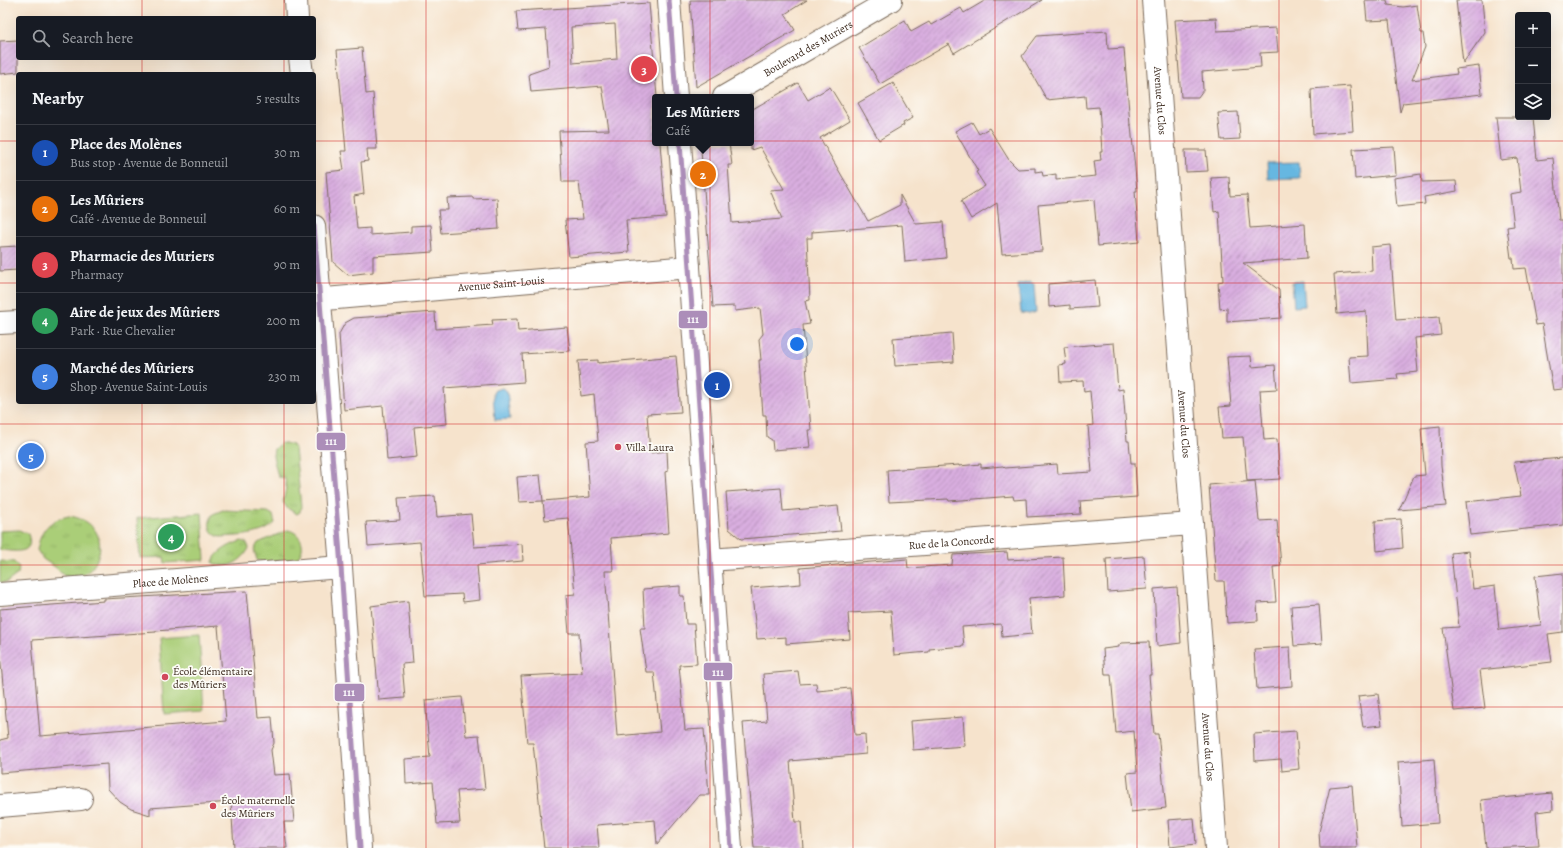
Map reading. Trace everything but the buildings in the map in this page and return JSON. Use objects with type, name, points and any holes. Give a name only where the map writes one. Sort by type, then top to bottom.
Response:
[{"type":"street","points":[[296,0],[297,16]]},
{"type":"street","points":[[669,0],[676,94]]},
{"type":"street","name":"Boulevard des Muriers","points":[[729,94],[892,0]]},
{"type":"street","name":"Avenue du Clos","points":[[1153,0],[1216,848]]},
{"type":"street","points":[[300,60],[302,72]]},
{"type":"street","points":[[680,146],[731,848]]},
{"type":"street","name":"Avenue Saint-Louis","points":[[317,300],[689,267]]},
{"type":"street","points":[[316,275],[341,567],[360,848]]},
{"type":"street","points":[[0,323],[16,322]]},
{"type":"street","name":"Rue de la Concorde","points":[[710,560],[1192,524]]},
{"type":"street","name":"Place de Molènes","points":[[0,594],[341,567]]},
{"type":"street","points":[[0,806],[81,799]]},
{"type":"green space","points":[[281,443],[293,445],[295,449],[301,506],[300,512],[297,514],[287,508],[283,502],[286,488],[285,478],[278,477],[273,456],[274,449]]},
{"type":"green space","points":[[223,510],[268,512],[273,515],[275,523],[263,531],[256,533],[241,536],[220,537],[211,531],[210,521],[213,514]]},
{"type":"green space","points":[[202,513],[205,560],[165,563],[164,557],[140,558],[137,518]]},
{"type":"green space","points":[[69,516],[85,521],[95,530],[99,541],[99,553],[95,564],[87,572],[77,577],[64,576],[55,567],[43,559],[37,550],[41,536],[47,527],[56,520]]},
{"type":"green space","points":[[19,530],[28,534],[30,541],[29,546],[22,551],[0,550],[0,531]]},
{"type":"green space","points":[[288,530],[297,535],[302,543],[301,552],[298,557],[294,560],[262,562],[257,560],[254,550],[258,543]]},
{"type":"green space","points":[[242,541],[247,543],[249,548],[243,557],[238,561],[223,566],[213,563],[214,559],[220,552],[229,546]]},
{"type":"green space","points":[[0,561],[14,562],[19,567],[18,574],[7,582],[0,583]]},
{"type":"green space","points":[[199,635],[204,711],[164,714],[159,638]]},
{"type":"water","points":[[1299,162],[1300,178],[1268,179],[1267,163]]},
{"type":"water","points":[[1303,281],[1305,306],[1294,307],[1292,282]]},
{"type":"water","points":[[1030,282],[1034,284],[1036,312],[1029,314],[1021,313],[1018,285]]},
{"type":"water","points":[[502,388],[507,391],[510,419],[495,420],[493,393],[495,390]]},
{"type":"transit line","name":"111","points":[[669,0],[676,94]]},
{"type":"transit line","name":"111","points":[[680,146],[731,848]]},
{"type":"transit line","name":"111","points":[[316,251],[341,567],[360,848]]},
{"type":"place","name":"Pharmacie des Muriers","points":[[644,69]]},
{"type":"place","name":"Les Mûriers","points":[[703,174]]},
{"type":"place","name":"Place des Molènes","points":[[717,385]]},
{"type":"place","name":"Villa Laura","points":[[618,447]]},
{"type":"place","name":"Marché des Mûriers","points":[[31,456]]},
{"type":"place","name":"Aire de jeux des Mûriers","points":[[171,537]]},
{"type":"place","name":"École élémentaire des Mûriers","points":[[165,677]]},
{"type":"place","name":"École maternelle des Mûriers","points":[[213,806]]}]
